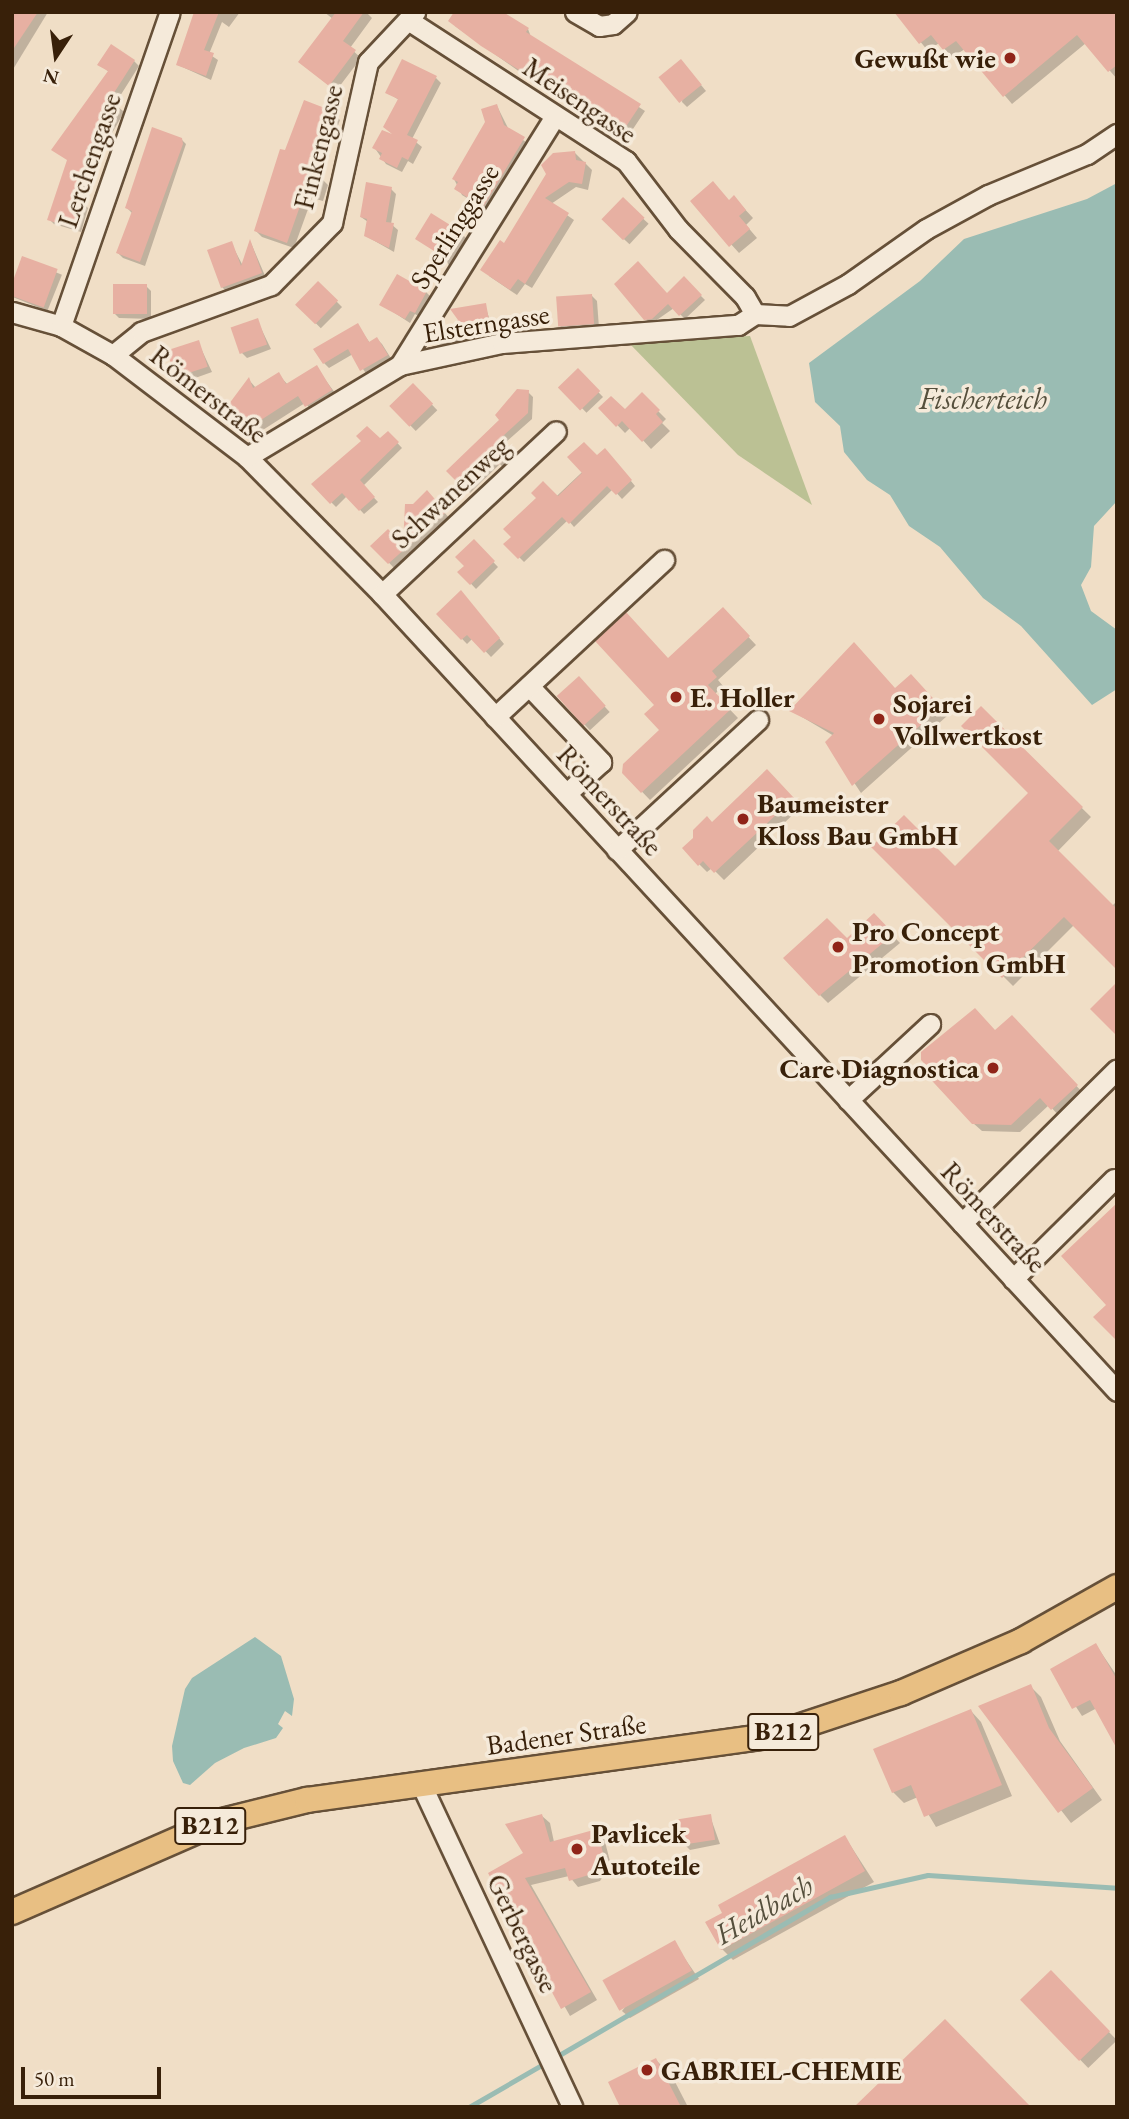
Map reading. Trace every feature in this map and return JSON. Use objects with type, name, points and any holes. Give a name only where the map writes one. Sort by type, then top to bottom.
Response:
[{"type":"main road","name":"Badener Straße","points":[[12,1912],[218,1822],[307,1800],[771,1736],[901,1693],[1021,1641],[1117,1587]]},
{"type":"street","name":"Lerchengasse","points":[[61,326],[170,12]]},
{"type":"street","points":[[575,12],[599,26],[614,24],[628,12]]},
{"type":"street","name":"Meisengasse","points":[[411,16],[555,116],[626,161],[678,229],[745,297],[754,314]]},
{"type":"street","name":"Finkengasse","points":[[113,355],[141,332],[271,285],[332,223],[368,62],[411,16]]},
{"type":"street","name":"Sperlinggasse","points":[[400,365],[555,116]]},
{"type":"street","points":[[754,314],[789,316],[848,284],[926,229],[988,195],[1087,154],[1117,134]]},
{"type":"street","name":"Römerstraße","points":[[12,312],[61,326],[113,355],[247,457],[382,594],[1117,1391]]},
{"type":"street","name":"Elsterngasse","points":[[247,457],[400,365],[502,343],[738,325],[754,314]]},
{"type":"street","name":"Schwanenweg","points":[[382,594],[556,431]]},
{"type":"street","points":[[495,718],[664,560]]},
{"type":"street","points":[[529,686],[601,761],[566,794]]},
{"type":"street","points":[[617,850],[758,720]]},
{"type":"street","points":[[848,1100],[930,1024]]},
{"type":"street","points":[[962,1223],[1117,1069]]},
{"type":"street","points":[[1013,1279],[1114,1179]]},
{"type":"street","name":"Gerbergasse","points":[[421,1784],[534,2020],[572,2107]]},
{"type":"green space","points":[[750,336],[812,505],[738,455],[629,343]]},
{"type":"water","name":"Fischerteich","points":[[1117,183],[1117,501],[1094,526],[1091,567],[1081,585],[1091,611],[1117,630],[1117,689],[1092,705],[1021,626],[983,598],[940,547],[909,526],[890,495],[867,480],[844,452],[840,426],[815,402],[809,363],[920,281],[964,239],[1087,199]]},
{"type":"water","points":[[255,1637],[281,1656],[294,1699],[292,1716],[285,1711],[278,1724],[283,1728],[276,1738],[244,1748],[215,1763],[190,1785],[183,1783],[173,1761],[172,1746],[185,1689],[192,1678]]},
{"type":"building","points":[[12,12],[38,12],[12,51]]},
{"type":"building","points":[[194,12],[219,12],[204,50],[214,53],[206,76],[176,65]]},
{"type":"building","points":[[336,12],[364,12],[343,41],[356,50],[329,86],[298,62]]},
{"type":"building","points":[[454,12],[503,12],[529,28],[526,32],[641,104],[621,134],[481,46],[448,21]]},
{"type":"building","name":"Gewußt wie","points":[[894,12],[1117,12],[1117,65],[1108,72],[1077,35],[1003,97],[956,41],[943,50],[931,35],[919,44]]},
{"type":"building","points":[[111,44],[135,60],[110,99],[120,105],[95,144],[101,147],[78,181],[84,183],[79,200],[85,202],[76,229],[47,220],[67,160],[51,150],[108,71],[97,65]]},
{"type":"building","points":[[402,59],[437,76],[407,135],[418,140],[408,160],[402,157],[397,168],[379,159],[382,153],[372,148],[382,130],[392,134],[383,127],[398,99],[385,93]]},
{"type":"building","points":[[681,59],[702,85],[679,103],[658,77]]},
{"type":"building","points":[[304,100],[335,112],[317,160],[320,161],[316,175],[323,177],[317,196],[305,192],[287,243],[254,231],[280,149],[285,150]]},
{"type":"building","points":[[497,104],[504,125],[525,137],[483,207],[454,189],[458,182],[452,179],[485,122],[481,109]]},
{"type":"building","points":[[152,127],[182,138],[183,144],[140,262],[116,253],[132,211],[125,208]]},
{"type":"building","points":[[575,151],[576,160],[586,162],[582,184],[569,182],[545,198],[569,213],[525,284],[518,279],[510,290],[480,270],[500,240],[504,243],[546,174],[541,165],[553,153]]},
{"type":"building","points":[[713,181],[729,200],[734,195],[746,210],[739,216],[750,229],[729,247],[690,201]]},
{"type":"building","points":[[366,182],[392,187],[386,222],[394,223],[389,248],[364,236],[367,219],[360,217]]},
{"type":"building","points":[[623,197],[645,218],[623,240],[601,219]]},
{"type":"building","points":[[431,213],[463,233],[444,264],[442,256],[415,239]]},
{"type":"building","points":[[250,239],[262,273],[221,288],[207,250],[232,241],[241,266]]},
{"type":"building","points":[[22,256],[58,269],[44,308],[12,296],[12,283]]},
{"type":"building","points":[[638,261],[667,293],[684,276],[702,295],[679,316],[668,304],[652,319],[644,320],[614,284]]},
{"type":"building","points":[[397,274],[427,291],[415,313],[410,311],[405,319],[379,305]]},
{"type":"building","points":[[318,281],[338,300],[315,324],[295,305]]},
{"type":"building","points":[[113,284],[147,284],[147,314],[113,314]]},
{"type":"building","points":[[592,294],[594,324],[558,326],[556,297]]},
{"type":"building","points":[[486,303],[491,332],[435,342],[458,320],[450,309]]},
{"type":"building","points":[[258,318],[267,344],[240,354],[231,327]]},
{"type":"building","points":[[358,323],[369,342],[377,337],[388,355],[360,371],[348,349],[323,364],[313,349]]},
{"type":"building","points":[[199,340],[208,367],[175,377],[167,351]]},
{"type":"building","points":[[317,365],[332,390],[305,407],[298,396],[247,429],[223,412],[249,377],[253,388],[279,372],[286,384]]},
{"type":"building","points":[[578,368],[600,391],[580,410],[558,387]]},
{"type":"building","points":[[413,383],[433,404],[409,427],[389,406]]},
{"type":"building","points":[[517,389],[529,390],[528,413],[502,437],[512,452],[498,465],[494,461],[464,489],[446,471],[499,420],[495,415]]},
{"type":"building","points":[[642,392],[660,410],[656,414],[663,422],[642,442],[622,421],[616,427],[598,408],[611,396],[625,409]]},
{"type":"building","points":[[367,426],[380,438],[388,431],[399,442],[360,480],[375,497],[359,511],[342,493],[330,504],[311,484],[361,441],[356,436]]},
{"type":"building","points":[[584,442],[597,455],[605,448],[632,480],[616,495],[607,486],[569,524],[562,517],[518,559],[503,544],[511,537],[503,529],[536,498],[531,493],[543,481],[558,496],[582,473],[567,457]]},
{"type":"building","points":[[427,490],[446,512],[388,564],[370,546],[388,529],[403,545],[405,504],[413,504]]},
{"type":"building","points":[[474,539],[495,561],[470,585],[457,572],[464,566],[455,557]]},
{"type":"building","points":[[461,590],[500,638],[484,653],[467,635],[461,640],[436,614]]},
{"type":"building","name":"E. Holler","points":[[723,607],[750,636],[712,671],[717,677],[708,685],[731,709],[641,793],[622,773],[623,764],[659,730],[644,714],[654,705],[595,641],[626,612],[668,658]]},
{"type":"building","name":"Sojarei Vollwertkost","points":[[854,642],[895,688],[911,674],[941,707],[852,786],[825,742],[834,733],[789,711]]},
{"type":"building","points":[[579,676],[606,706],[583,726],[557,696]]},
{"type":"building","points":[[981,706],[1083,807],[1049,841],[1117,909],[1117,970],[1064,917],[1002,978],[871,847],[904,815],[955,866],[1028,793],[961,726]]},
{"type":"building","name":"Baumeister Kloss Bau GmbH","points":[[767,769],[794,798],[714,873],[703,861],[698,866],[682,848],[693,838],[693,830],[707,816],[712,822]]},
{"type":"building","name":"Pro Concept Promotion GmbH","points":[[874,913],[894,934],[819,996],[783,958],[827,918],[847,938]]},
{"type":"building","points":[[1117,982],[1117,1036],[1090,1009]]},
{"type":"building","name":"Care Diagnostica","points":[[975,1008],[995,1030],[1012,1015],[1078,1085],[1051,1110],[1040,1098],[1011,1125],[972,1124],[922,1070],[927,1066],[921,1060],[921,1052]]},
{"type":"building","points":[[1117,1203],[1117,1341],[1093,1317],[1106,1305],[1061,1256]]},
{"type":"building","points":[[1096,1643],[1117,1680],[1117,1749],[1090,1700],[1072,1709],[1050,1669]]},
{"type":"building","points":[[1031,1684],[1049,1728],[1093,1788],[1058,1813],[978,1706]]},
{"type":"building","points":[[971,1709],[1002,1785],[924,1817],[911,1785],[892,1793],[873,1749]]},
{"type":"building","points":[[542,1814],[550,1842],[597,1829],[604,1857],[592,1874],[569,1881],[565,1868],[525,1878],[591,1992],[561,2009],[488,1873],[523,1853],[505,1824]]},
{"type":"building","points":[[711,1814],[715,1840],[682,1845],[678,1819]]},
{"type":"building","points":[[845,1835],[865,1871],[721,1950],[705,1922],[722,1913],[718,1905]]},
{"type":"building","points":[[675,1940],[692,1971],[619,2011],[602,1980]]},
{"type":"building","points":[[1051,1970],[1110,2031],[1079,2061],[1020,2000]]},
{"type":"building","points":[[945,2019],[1031,2107],[854,2107]]},
{"type":"building","name":"GABRIEL-CHEMIE","points":[[656,2058],[681,2107],[620,2107],[608,2082]]},
{"type":"waterway","name":"Heidbach","points":[[554,2058],[830,1897],[928,1875],[1117,1888]]},
{"type":"waterway","name":"Heidbach","points":[[469,2107],[545,2063]]},
{"type":"place","name":"Gewußt wie","points":[[1010,58]]},
{"type":"place","name":"E. Holler","points":[[676,697]]},
{"type":"place","name":"Sojarei Vollwertkost","points":[[879,719]]},
{"type":"place","name":"Baumeister Kloss Bau GmbH","points":[[743,819]]},
{"type":"place","name":"Pro Concept Promotion GmbH","points":[[838,947]]},
{"type":"place","name":"Care Diagnostica","points":[[993,1068]]},
{"type":"place","name":"Pavlicek Autoteile","points":[[577,1849]]},
{"type":"place","name":"GABRIEL-CHEMIE","points":[[647,2070]]}]
